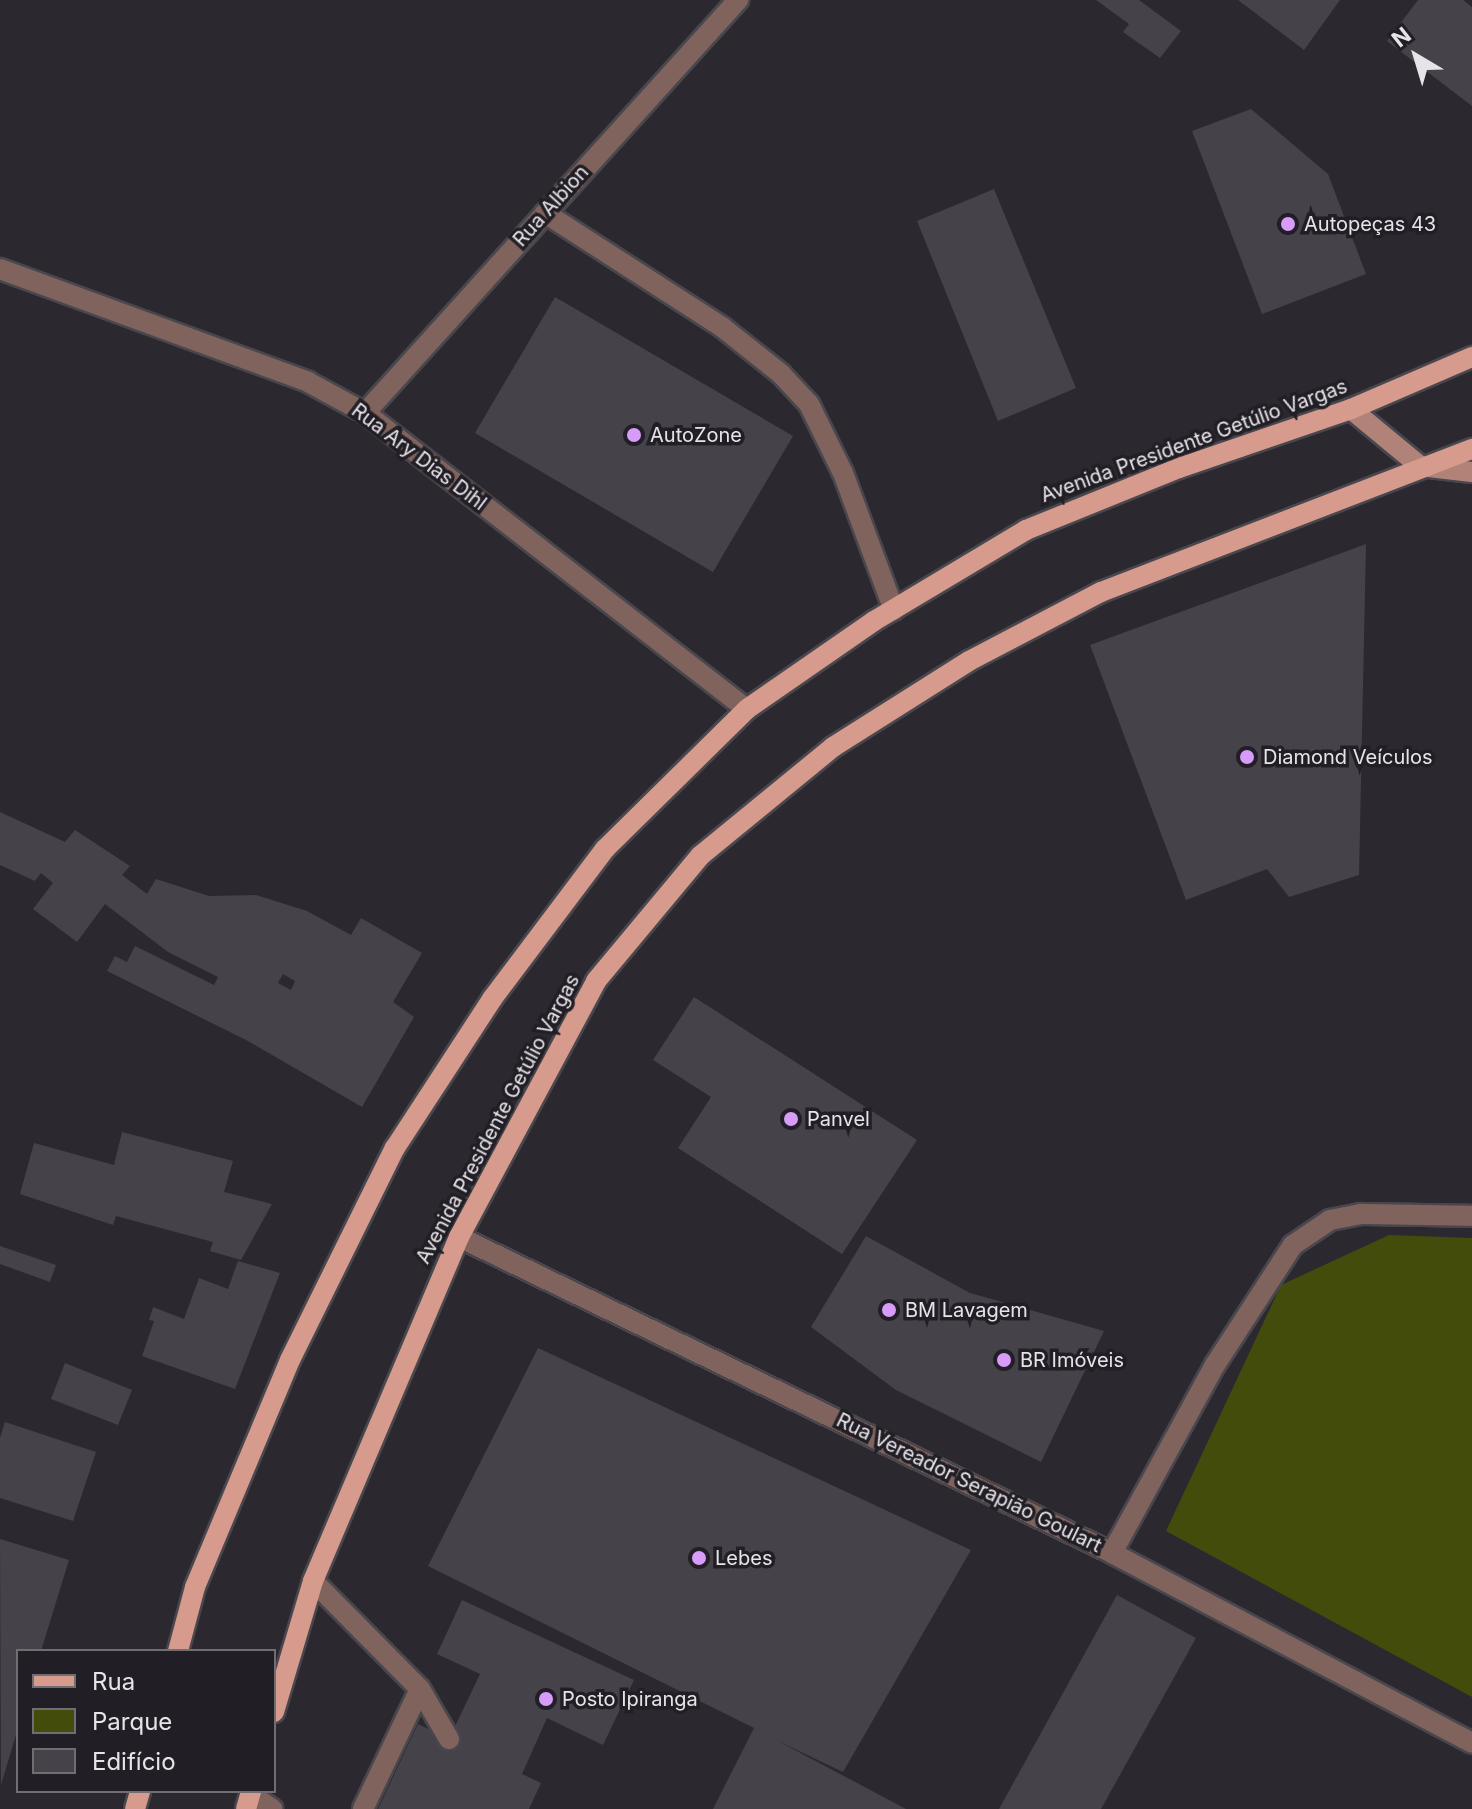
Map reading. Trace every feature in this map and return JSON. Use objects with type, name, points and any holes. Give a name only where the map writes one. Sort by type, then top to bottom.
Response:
[{"type":"main road","name":"Avenida Presidente Getúlio Vargas","points":[[179,1649],[195,1587],[290,1360],[395,1148],[492,999],[605,849],[747,709],[894,610],[1026,530],[1179,468],[1351,409],[1472,357]]},
{"type":"main road","points":[[1351,409],[1420,466],[1472,472]]},
{"type":"main road","name":"Avenida Presidente Getúlio Vargas","points":[[276,1705],[313,1581],[459,1237],[596,981],[700,856],[833,747],[969,661],[1101,592],[1420,466],[1472,449]]},
{"type":"street","name":"Rua Albion","points":[[365,413],[738,0]]},
{"type":"street","points":[[545,213],[722,327],[781,374],[809,404],[843,473],[894,610]]},
{"type":"street","name":"Rua Ary Dias Dihl","points":[[0,269],[308,382],[365,413],[747,709]]},
{"type":"street","points":[[1112,1553],[1215,1365],[1293,1245],[1330,1220],[1361,1214],[1472,1216]]},
{"type":"street","name":"Rua Vereador Serapião Goulart","points":[[459,1237],[1112,1553],[1472,1743]]},
{"type":"street","points":[[313,1581],[420,1689],[449,1739]]},
{"type":"street","points":[[363,1809],[420,1689]]},
{"type":"street","points":[[249,1798],[272,1809]]},
{"type":"green space","points":[[1389,1235],[1472,1238],[1472,1697],[1166,1531],[1281,1285]]},
{"type":"building","points":[[1096,0],[1139,0],[1181,31],[1160,58],[1123,32],[1129,24]]},
{"type":"building","points":[[1238,0],[1340,0],[1304,50]]},
{"type":"building","points":[[1418,0],[1463,0],[1472,7],[1472,106],[1387,41]]},
{"type":"building","name":"Autopeças 43","points":[[1251,109],[1328,174],[1366,274],[1262,314],[1192,131]]},
{"type":"building","points":[[994,189],[1076,388],[998,421],[917,221]]},
{"type":"building","name":"AutoZone","points":[[555,297],[793,436],[713,572],[475,433]]},
{"type":"building","name":"Diamond Veículos","points":[[1366,544],[1359,875],[1289,897],[1267,869],[1186,900],[1090,645]]},
{"type":"building","points":[[0,812],[65,842],[75,830],[130,866],[122,875],[147,894],[156,879],[209,896],[256,895],[307,911],[351,935],[361,918],[422,953],[393,1002],[414,1017],[362,1107],[246,1040],[107,971],[115,956],[127,962],[135,946],[214,985],[218,977],[168,952],[105,904],[77,942],[33,909],[53,883],[41,873],[35,881],[0,865]],"holes":[[[283,974],[295,981],[291,990],[278,983]]]},
{"type":"building","name":"Panvel","points":[[694,997],[917,1140],[842,1254],[678,1148],[711,1097],[653,1060]]},
{"type":"building","points":[[122,1132],[233,1161],[224,1192],[272,1204],[241,1260],[210,1251],[213,1242],[116,1216],[113,1225],[20,1194],[34,1143],[114,1165]]},
{"type":"building","name":"BR Imóveis","points":[[866,1236],[970,1293],[1104,1331],[1041,1462],[896,1390],[811,1327]]},
{"type":"building","points":[[0,1246],[56,1265],[50,1282],[0,1264]]},
{"type":"building","points":[[238,1261],[280,1273],[235,1389],[142,1356],[154,1321],[149,1320],[153,1307],[184,1319],[199,1278],[228,1289]]},
{"type":"building","name":"Lebes","points":[[538,1348],[971,1550],[843,1772],[778,1741],[906,1809],[713,1809],[754,1728],[428,1566]]},
{"type":"building","points":[[65,1363],[132,1390],[118,1425],[51,1399]]},
{"type":"building","points":[[5,1422],[96,1452],[73,1521],[0,1498],[0,1438]]},
{"type":"building","points":[[0,1539],[69,1560],[42,1649],[16,1649],[16,1735],[1,1785]]},
{"type":"building","points":[[1117,1595],[1196,1638],[1101,1809],[999,1809]]},
{"type":"building","name":"Posto Ipiranga","points":[[462,1600],[634,1680],[603,1745],[547,1718],[522,1774],[541,1783],[529,1809],[378,1809],[418,1724],[449,1739],[480,1674],[437,1654]]},
{"type":"place","name":"Autopeças 43","points":[[1288,224]]},
{"type":"place","name":"AutoZone","points":[[634,435]]},
{"type":"place","name":"Diamond Veículos","points":[[1247,757]]},
{"type":"place","name":"Panvel","points":[[791,1119]]},
{"type":"place","name":"BM Lavagem","points":[[889,1310]]},
{"type":"place","name":"BR Imóveis","points":[[1004,1360]]},
{"type":"place","name":"Lebes","points":[[699,1558]]},
{"type":"place","name":"Posto Ipiranga","points":[[546,1699]]}]
